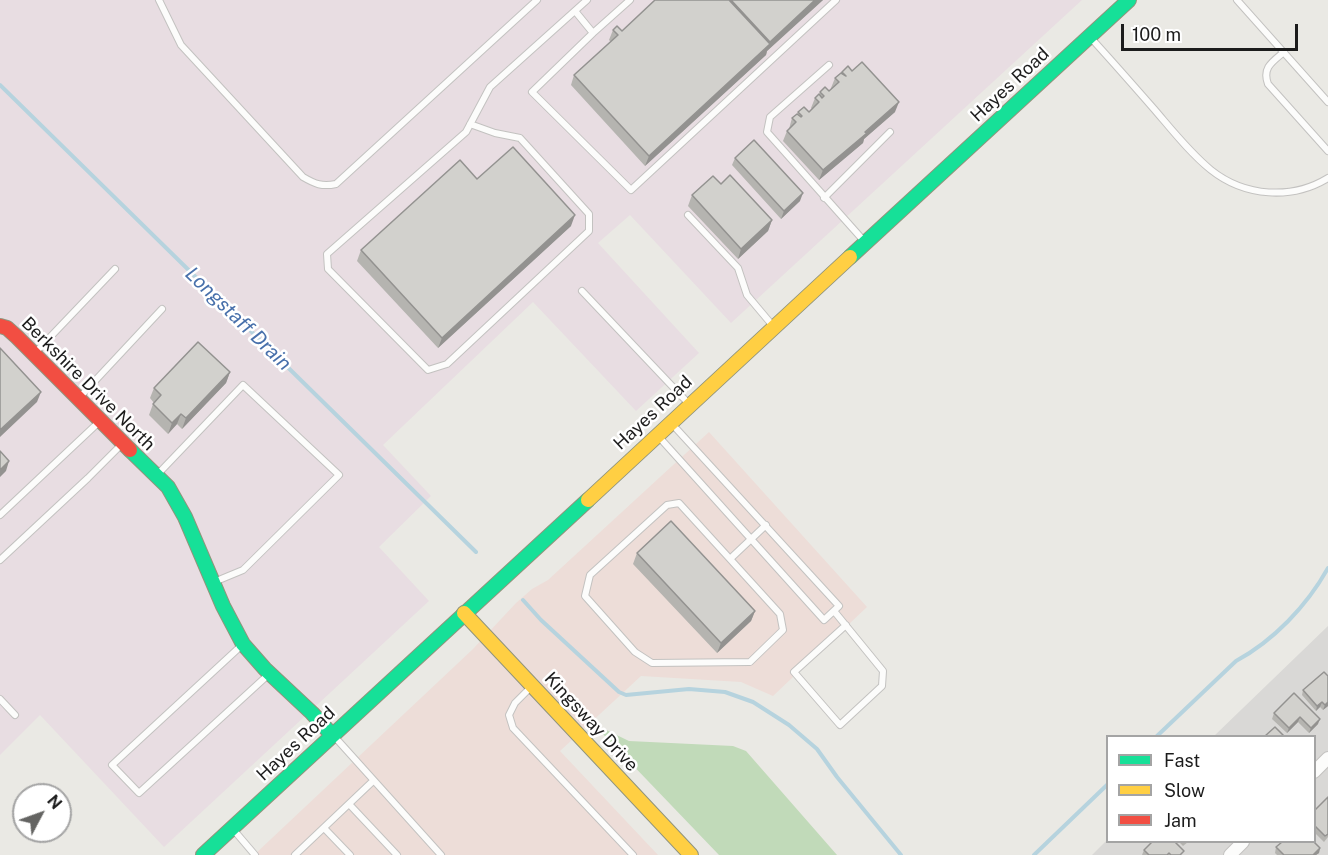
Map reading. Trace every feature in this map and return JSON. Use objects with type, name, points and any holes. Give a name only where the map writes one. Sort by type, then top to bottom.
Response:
[{"type":"main road","name":"Hayes Road","points":[[202,855],[1129,0]]},
{"type":"main road","name":"Berkshire Drive North","points":[[0,326],[7,328],[168,487],[185,517],[223,606],[243,644],[332,735]]},
{"type":"main road","name":"Kingsway Drive","points":[[464,613],[689,854]]},
{"type":"street","points":[[1316,770],[1328,758]]},
{"type":"street","points":[[1230,855],[1242,843]]},
{"type":"lane","points":[[159,0],[181,45],[303,177],[314,184],[325,186],[336,184],[537,0]]},
{"type":"lane","points":[[470,124],[495,133],[520,138],[589,213],[589,231],[447,364],[428,370],[328,269],[327,254],[466,132],[470,124],[490,87],[587,0]]},
{"type":"lane","points":[[630,0],[532,92],[631,190],[836,0]]},
{"type":"lane","points":[[1237,0],[1328,102]]},
{"type":"lane","points":[[575,11],[593,33]]},
{"type":"lane","points":[[1089,36],[1198,158],[1228,182],[1263,192],[1283,194],[1316,186],[1328,178]]},
{"type":"lane","points":[[1284,52],[1266,69],[1265,76],[1268,84],[1328,150]]},
{"type":"lane","points":[[828,65],[770,117],[767,132],[865,243]]},
{"type":"lane","points":[[824,198],[890,132]]},
{"type":"lane","points":[[688,215],[738,268],[747,295],[774,326]]},
{"type":"lane","points":[[33,354],[115,270]]},
{"type":"lane","points":[[582,291],[689,405]]},
{"type":"lane","points":[[78,400],[162,309]]},
{"type":"lane","points":[[152,473],[243,385],[339,475],[243,570],[213,583]]},
{"type":"lane","points":[[0,515],[99,421]]},
{"type":"lane","points":[[656,434],[824,620],[839,606],[670,422]]},
{"type":"lane","points":[[0,560],[122,443]]},
{"type":"lane","points":[[679,503],[730,559],[780,614],[783,630],[750,662],[652,663],[635,652],[585,596],[590,575],[667,505],[679,503]]},
{"type":"lane","points":[[730,559],[766,525]]},
{"type":"lane","points":[[834,611],[846,625],[883,671],[882,686],[840,725],[794,672],[846,625]]},
{"type":"lane","points":[[243,644],[112,765],[139,793],[270,673]]},
{"type":"lane","points":[[532,686],[515,703],[509,715],[513,728],[633,855]]},
{"type":"lane","points":[[0,699],[15,715]]},
{"type":"lane","points":[[332,735],[441,855]]},
{"type":"lane","points":[[299,854],[373,781]]},
{"type":"lane","points":[[349,804],[397,855]]},
{"type":"lane","points":[[232,828],[255,855]]},
{"type":"lane","points":[[324,828],[350,855]]},
{"type":"shaded area","points":[[0,0],[1082,0],[731,323],[630,215],[598,243],[699,353],[636,411],[533,302],[383,445],[431,496],[379,547],[429,601],[164,847],[40,715],[0,755]]},
{"type":"shaded area","points":[[709,432],[867,607],[773,696],[741,682],[641,676],[560,751],[658,855],[254,855],[473,649],[516,603],[532,589],[548,580]]},
{"type":"shaded area","points":[[1328,626],[1328,855],[1092,855],[1106,841],[1106,843],[1316,843],[1316,735],[1215,735]]},
{"type":"green space","points":[[600,727],[629,741],[733,746],[746,751],[837,855],[719,855],[600,731]]},
{"type":"building","points":[[655,0],[729,0],[770,44],[649,156],[574,75],[618,35],[613,30],[617,26],[622,31]]},
{"type":"building","points":[[731,0],[815,0],[770,42]]},
{"type":"building","points":[[862,62],[899,102],[823,170],[787,131],[796,122],[792,118],[797,114],[802,116],[798,112],[804,107],[809,112],[819,102],[815,98],[819,94],[822,98],[824,96],[820,92],[825,87],[829,91],[839,82],[835,78],[841,73],[846,76],[842,72],[848,66],[852,71]]},
{"type":"building","points":[[754,140],[803,193],[784,211],[735,158]]},
{"type":"building","points":[[513,147],[575,215],[442,338],[361,250],[460,160],[477,179]]},
{"type":"building","points":[[730,175],[772,220],[741,249],[692,195],[713,176],[721,184]]},
{"type":"building","points":[[198,342],[230,372],[186,418],[181,414],[172,423],[153,404],[161,395],[154,388]]},
{"type":"building","points":[[0,348],[41,392],[0,430]]},
{"type":"building","points":[[0,451],[9,461],[0,470]]},
{"type":"building","points":[[671,521],[755,611],[721,643],[637,553]]},
{"type":"building","points":[[1324,672],[1328,676],[1328,702],[1325,705],[1322,702],[1317,706],[1303,690]]},
{"type":"building","points":[[1294,693],[1320,719],[1311,728],[1300,717],[1289,728],[1274,713]]},
{"type":"building","points":[[1275,727],[1283,735],[1266,735]]},
{"type":"building","points":[[1328,797],[1328,834],[1325,836],[1316,827],[1316,809]]},
{"type":"building","points":[[1151,843],[1176,843],[1184,851],[1180,855],[1169,853],[1149,855],[1144,850]]},
{"type":"building","points":[[1281,843],[1315,843],[1320,848],[1313,855],[1284,855],[1276,847]]},
{"type":"waterway","name":"Longstaff Drain","points":[[0,85],[476,552]]},
{"type":"waterway","points":[[1158,735],[1236,661],[1276,633],[1310,596],[1328,568]]},
{"type":"waterway","name":"Longstaff Drain","points":[[523,600],[541,620],[619,692],[626,695],[689,689],[725,692],[753,702],[789,725],[817,749],[901,855]]},
{"type":"waterway","points":[[1034,855],[1106,786]]},
{"type":"traffic: fast","points":[[850,257],[1129,0]]},
{"type":"traffic: fast","points":[[130,450],[168,487],[185,517],[223,606],[243,644],[332,735]]},
{"type":"traffic: fast","points":[[203,855],[588,500]]},
{"type":"traffic: slow","points":[[588,500],[850,257]]},
{"type":"traffic: slow","points":[[464,613],[691,855]]},
{"type":"traffic: jam","points":[[0,326],[7,328],[17,337],[130,450]]}]
